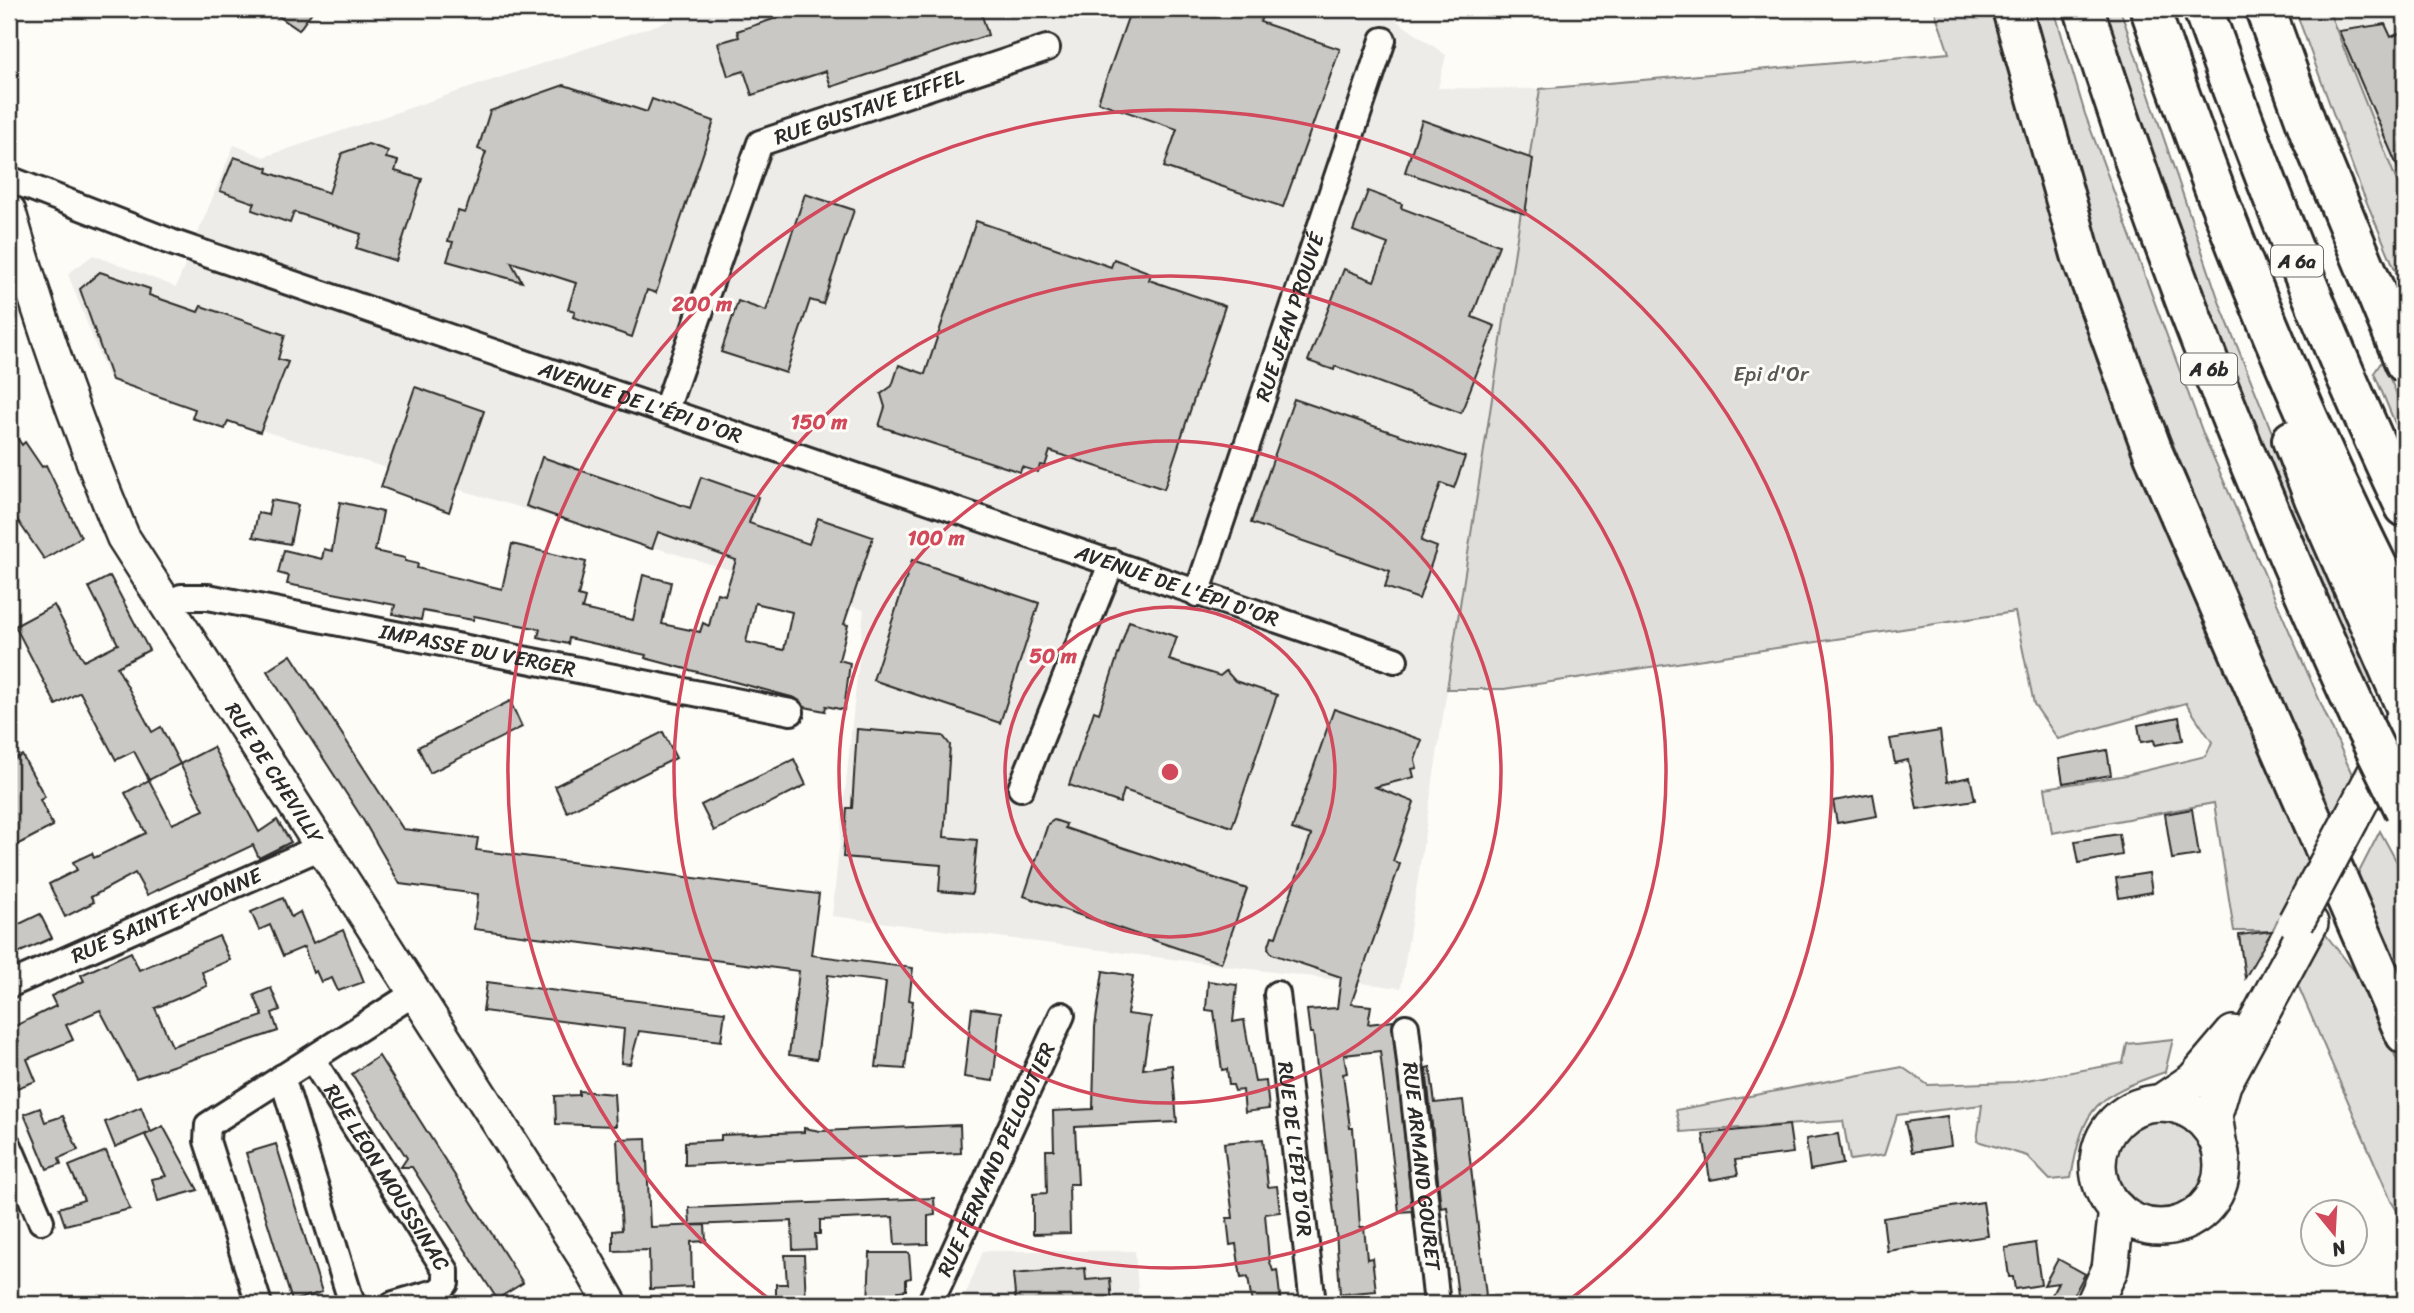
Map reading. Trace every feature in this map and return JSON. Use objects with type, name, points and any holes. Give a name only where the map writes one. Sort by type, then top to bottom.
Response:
[{"type":"highway","points":[[2011,9],[2082,258],[2149,442],[2405,1034]]},
{"type":"highway","name":"A 6b","points":[[2084,9],[2138,173],[2211,374],[2278,538],[2405,810]]},
{"type":"highway","name":"A 6a","points":[[2150,9],[2310,427],[2405,620]]},
{"type":"highway","name":"A 6a","points":[[2203,9],[2254,153],[2314,304],[2405,507]]},
{"type":"highway","points":[[2265,9],[2315,145],[2405,363]]},
{"type":"highway","points":[[2272,332],[2276,398],[2314,498],[2405,705]]},
{"type":"main road","points":[[2218,1141],[2208,1125],[2195,1113],[2178,1105],[2160,1103],[2141,1106],[2125,1114],[2111,1127],[2102,1142],[2098,1160],[2099,1178],[2106,1195],[2117,1209],[2133,1221],[2152,1226],[2187,1221],[2202,1211],[2213,1198],[2221,1180],[2222,1160],[2214,1115],[2223,1084],[2353,828],[2405,718]]},
{"type":"main road","points":[[2353,828],[2405,745]]},
{"type":"main road","points":[[2160,1103],[2185,1088],[2231,1037],[2303,922]]},
{"type":"main road","points":[[2094,1304],[2110,1269],[2117,1209]]},
{"type":"main road","points":[[2103,1304],[2152,1226]]},
{"type":"street","name":"RUE JEAN PROUVÉ","points":[[1197,594],[1383,40]]},
{"type":"street","name":"RUE GUSTAVE EIFFEL","points":[[666,410],[760,144],[1047,48]]},
{"type":"street","name":"AVENUE DE L'ÉPI D'OR","points":[[9,179],[171,242],[1395,660]]},
{"type":"street","name":"RUE DE CHEVILLY","points":[[9,211],[23,264],[123,537],[413,994],[585,1258],[611,1304]]},
{"type":"street","points":[[1021,788],[1112,562]]},
{"type":"street","name":"IMPASSE DU VERGER","points":[[165,606],[181,597],[208,597],[792,712]]},
{"type":"street","name":"RUE SAINTE-YVONNE","points":[[9,985],[321,847]]},
{"type":"street","name":"RUE LÉON MOUSSINAC","points":[[258,1304],[208,1141],[210,1121],[413,994]]},
{"type":"street","name":"RUE DE L'ÉPI D'OR","points":[[1278,994],[1313,1304]]},
{"type":"street","name":"RUE FERNAND PELLOUTIER","points":[[930,1304],[1062,1015]]},
{"type":"street","name":"RUE ARMAND GOURET","points":[[1406,1027],[1437,1304]]},
{"type":"street","name":"RUE LÉON MOUSSINAC","points":[[312,1059],[446,1271],[446,1283],[439,1291],[394,1304]]},
{"type":"street","name":"RUE LÉON MOUSSINAC","points":[[282,1077],[352,1304]]},
{"type":"street","points":[[9,1146],[41,1221]]},
{"type":"shaded area","points":[[704,9],[1380,9],[1446,55],[1438,88],[1540,89],[1401,988],[832,916],[864,610],[270,433],[108,377],[68,274],[93,255],[176,287],[234,145],[264,157]]},
{"type":"shaded area","points":[[2319,9],[2405,9],[2405,202],[2402,197]]},
{"type":"shaded area","points":[[983,1251],[1135,1251],[1139,1304],[962,1304]]},
{"type":"green space","name":"Epi d'Or","points":[[1934,9],[1991,9],[2097,361],[2308,863],[2272,931],[2234,931],[2214,803],[2052,833],[2045,788],[2127,775],[2206,756],[2212,742],[2186,703],[2058,739],[2034,704],[2015,612],[1504,689],[1447,689],[1540,89],[1949,53]]},
{"type":"green space","points":[[2030,9],[2054,9],[2085,114],[2204,436],[2354,779],[2329,823],[2126,330],[2062,135]]},
{"type":"green space","points":[[2105,9],[2120,9],[2220,304],[2314,536],[2378,675],[2365,690],[2206,310]]},
{"type":"green space","points":[[2295,9],[2328,9],[2405,202],[2405,293],[2359,184]]},
{"type":"green space","points":[[2382,361],[2405,412],[2405,447],[2374,373]]},
{"type":"green space","points":[[2380,831],[2405,877],[2405,994],[2355,880]]},
{"type":"green space","points":[[2322,930],[2359,977],[2405,1077],[2405,1223],[2391,1201],[2297,983]]},
{"type":"green space","points":[[2173,1039],[2165,1072],[2123,1088],[2097,1106],[2088,1118],[2081,1134],[2071,1178],[2050,1180],[2027,1156],[1977,1141],[1982,1105],[1897,1115],[1884,1155],[1850,1160],[1843,1121],[1681,1132],[1676,1110],[1902,1067],[1928,1085],[2015,1082],[2123,1063],[2127,1044]]},
{"type":"green space","points":[[2160,1113],[2179,1117],[2195,1128],[2206,1144],[2210,1163],[2206,1182],[2195,1198],[2179,1209],[2160,1213],[2141,1209],[2125,1198],[2114,1182],[2110,1163],[2114,1144],[2125,1128],[2141,1117]]},
{"type":"building","points":[[268,9],[314,9],[299,30]]},
{"type":"building","points":[[804,9],[980,9],[988,35],[831,87],[826,71],[752,95],[744,71],[728,76],[718,43],[739,37],[737,31]]},
{"type":"building","points":[[1131,9],[1265,9],[1260,22],[1340,49],[1283,207],[1164,167],[1177,129],[1098,102]]},
{"type":"building","points":[[2385,24],[2391,37],[2405,31],[2405,184],[2339,31]]},
{"type":"building","points":[[564,85],[647,112],[652,99],[714,121],[656,293],[647,290],[632,337],[573,317],[575,311],[568,309],[576,283],[511,262],[522,282],[447,261],[453,242],[448,241],[458,211],[465,213],[486,152],[478,149],[490,111]]},
{"type":"building","points":[[1422,120],[1533,159],[1525,214],[1405,172]]},
{"type":"building","points":[[368,144],[388,151],[386,158],[398,161],[395,171],[422,179],[396,261],[356,248],[361,234],[294,212],[290,223],[252,210],[255,203],[220,191],[234,157],[268,168],[267,172],[329,193],[342,153]]},
{"type":"building","points":[[1368,191],[1402,204],[1401,208],[1499,245],[1472,317],[1495,326],[1461,413],[1335,366],[1334,370],[1308,361],[1344,269],[1374,281],[1388,244],[1353,231]]},
{"type":"building","points":[[805,194],[854,210],[823,304],[810,300],[786,373],[721,352],[738,301],[766,311]]},
{"type":"building","points":[[976,221],[1111,267],[1114,259],[1151,273],[1149,280],[1225,306],[1164,489],[1050,451],[1045,466],[1040,465],[1038,472],[1022,467],[1020,472],[879,426],[885,407],[881,394],[892,386],[899,365],[925,374]]},
{"type":"building","points":[[100,272],[150,289],[149,295],[198,312],[201,306],[285,335],[278,359],[288,362],[260,432],[228,421],[225,429],[192,418],[195,409],[112,380],[80,289]]},
{"type":"building","points":[[415,387],[484,411],[449,512],[381,487]]},
{"type":"building","points":[[1294,399],[1465,457],[1454,488],[1441,483],[1421,541],[1437,547],[1419,599],[1385,587],[1390,571],[1251,523]]},
{"type":"building","points":[[9,425],[22,445],[25,442],[42,467],[46,465],[81,537],[44,559],[16,518],[9,522]]},
{"type":"building","points":[[542,457],[690,508],[701,477],[758,497],[749,523],[809,544],[818,518],[873,537],[844,624],[848,625],[839,660],[850,663],[844,710],[826,706],[825,711],[805,707],[795,698],[645,658],[646,655],[569,638],[568,644],[538,637],[540,629],[474,616],[473,620],[423,611],[421,620],[393,614],[395,605],[287,584],[289,576],[278,573],[284,550],[322,559],[324,549],[332,551],[340,502],[383,512],[375,551],[405,558],[405,561],[418,564],[417,568],[502,589],[512,544],[586,562],[578,596],[585,598],[582,609],[633,620],[643,575],[671,582],[662,624],[700,632],[703,623],[709,626],[717,593],[725,595],[736,560],[658,532],[652,549],[526,506]],"holes":[[[755,603],[792,612],[784,650],[746,642]]]},
{"type":"building","points":[[271,500],[298,505],[290,544],[253,537],[258,513],[268,515]]},
{"type":"building","points":[[912,560],[1039,603],[1000,723],[873,680]]},
{"type":"building","points":[[110,576],[149,650],[117,667],[152,732],[161,727],[180,764],[149,780],[134,751],[116,760],[80,692],[56,705],[15,626],[54,605],[84,661],[118,644],[89,587]]},
{"type":"building","points":[[1129,621],[1177,637],[1169,660],[1220,676],[1226,671],[1235,681],[1277,695],[1232,827],[1124,790],[1120,803],[1069,785],[1094,711],[1099,713]]},
{"type":"building","points":[[291,655],[403,829],[478,838],[476,850],[819,894],[811,955],[913,968],[909,1000],[913,1001],[905,1069],[876,1067],[886,982],[828,975],[817,1059],[789,1055],[799,971],[474,929],[478,894],[400,884],[362,818],[267,671]]},
{"type":"building","points":[[510,701],[522,727],[430,773],[418,747]]},
{"type":"building","points":[[1334,709],[1422,740],[1415,760],[1417,768],[1412,769],[1414,777],[1375,787],[1414,802],[1393,861],[1400,864],[1351,1004],[1371,1006],[1368,1024],[1393,1021],[1412,1211],[1399,1212],[1380,1051],[1344,1055],[1347,1073],[1343,1074],[1350,1128],[1353,1128],[1360,1227],[1364,1227],[1367,1259],[1372,1258],[1376,1291],[1340,1294],[1336,1230],[1313,1033],[1310,1033],[1307,1010],[1337,1008],[1341,977],[1272,954],[1268,948],[1272,936],[1276,937],[1311,835],[1292,829]]},
{"type":"building","points":[[2179,717],[2183,740],[2155,745],[2154,740],[2141,742],[2138,725]]},
{"type":"building","points":[[857,729],[943,736],[950,745],[944,837],[977,840],[972,894],[939,891],[941,865],[843,857],[847,808],[852,808]]},
{"type":"building","points":[[1940,731],[1947,782],[1970,777],[1975,800],[1917,809],[1908,760],[1895,763],[1890,739]]},
{"type":"building","points":[[663,732],[676,758],[567,812],[555,786]]},
{"type":"building","points":[[213,747],[259,832],[277,820],[291,842],[259,858],[253,845],[147,895],[135,873],[91,897],[94,902],[65,917],[49,884],[77,870],[73,862],[92,853],[94,858],[146,833],[125,793],[149,780],[172,824],[204,810],[180,764]]},
{"type":"building","points":[[2107,750],[2111,775],[2063,783],[2059,759]]},
{"type":"building","points":[[22,755],[45,797],[40,800],[53,826],[9,849],[9,762]]},
{"type":"building","points":[[794,759],[806,785],[714,831],[701,805]]},
{"type":"building","points":[[1873,794],[1877,816],[1837,823],[1833,801]]},
{"type":"building","points":[[2192,809],[2199,855],[2172,859],[2165,814]]},
{"type":"building","points":[[1054,820],[1066,824],[1065,828],[1247,889],[1221,963],[1024,896],[1048,824]]},
{"type":"building","points":[[2119,834],[2122,855],[2079,863],[2075,841]]},
{"type":"building","points":[[2149,873],[2152,892],[2119,898],[2116,878]]},
{"type":"building","points":[[283,898],[291,917],[300,912],[313,943],[343,930],[364,982],[338,991],[332,978],[321,982],[316,971],[313,973],[304,947],[283,956],[270,925],[259,930],[251,912]]},
{"type":"building","points":[[40,914],[52,938],[9,957],[9,929]]},
{"type":"building","points":[[2272,931],[2245,978],[2239,935]]},
{"type":"building","points":[[219,936],[230,960],[202,972],[207,986],[155,1008],[172,1046],[263,1016],[254,995],[271,988],[280,1010],[272,1013],[278,1031],[136,1078],[100,1010],[66,1025],[73,1040],[27,1059],[36,1081],[17,1088],[9,1069],[9,1017],[13,1027],[56,1006],[51,996],[84,981],[81,975],[131,952],[139,970]]},
{"type":"building","points":[[1103,971],[1133,976],[1127,1014],[1151,1017],[1143,1069],[1172,1065],[1177,1122],[1075,1127],[1078,1184],[1069,1184],[1070,1233],[1033,1234],[1033,1194],[1047,1193],[1046,1150],[1054,1150],[1053,1111],[1093,1109],[1095,1027]]},
{"type":"building","points":[[1208,981],[1237,985],[1233,1022],[1244,1020],[1255,1082],[1266,1081],[1269,1109],[1245,1112],[1243,1090],[1235,1091],[1233,1085],[1229,1085],[1227,1069],[1222,1070],[1214,1011],[1206,1010]]},
{"type":"building","points":[[487,982],[725,1012],[721,1041],[639,1031],[630,1064],[621,1063],[624,1029],[483,1011]]},
{"type":"building","points":[[972,1008],[1001,1012],[993,1081],[964,1077]]},
{"type":"building","points":[[379,1056],[523,1283],[497,1299],[412,1167],[401,1167],[407,1158],[352,1074]]},
{"type":"building","points":[[1430,1067],[1435,1103],[1463,1100],[1487,1304],[1459,1304],[1447,1207],[1441,1208],[1426,1068]]},
{"type":"building","points":[[579,1091],[614,1094],[616,1126],[556,1124],[555,1096],[579,1095]]},
{"type":"building","points":[[141,1107],[151,1132],[115,1147],[105,1122]]},
{"type":"building","points":[[40,1108],[45,1122],[63,1116],[78,1150],[59,1158],[61,1164],[47,1169],[24,1114]]},
{"type":"building","points":[[1947,1116],[1951,1146],[1912,1152],[1905,1122]]},
{"type":"building","points":[[960,1125],[961,1153],[685,1165],[685,1142],[721,1140],[721,1135],[804,1132],[804,1128],[820,1131]]},
{"type":"building","points":[[1789,1125],[1793,1153],[1735,1160],[1738,1175],[1710,1180],[1703,1134]]},
{"type":"building","points":[[163,1126],[198,1190],[158,1201],[152,1179],[166,1176],[145,1135]]},
{"type":"building","points":[[1838,1134],[1843,1164],[1810,1170],[1806,1139]]},
{"type":"building","points":[[646,1138],[650,1227],[705,1225],[706,1241],[691,1242],[692,1287],[650,1289],[649,1250],[613,1251],[613,1231],[622,1230],[617,1139]]},
{"type":"building","points":[[1263,1139],[1268,1187],[1277,1186],[1280,1212],[1265,1214],[1269,1259],[1273,1271],[1277,1270],[1281,1304],[1252,1304],[1248,1277],[1241,1278],[1236,1244],[1230,1245],[1227,1218],[1233,1218],[1224,1143]]},
{"type":"building","points":[[276,1144],[322,1292],[292,1301],[246,1153]]},
{"type":"building","points":[[106,1151],[130,1209],[65,1225],[59,1208],[84,1200],[69,1166]]},
{"type":"building","points":[[934,1198],[935,1215],[928,1216],[928,1244],[895,1245],[893,1217],[820,1220],[820,1234],[815,1234],[816,1249],[793,1250],[792,1221],[690,1225],[689,1208]]},
{"type":"building","points":[[1983,1202],[1988,1236],[1887,1251],[1883,1218]]},
{"type":"building","points":[[2035,1243],[2041,1285],[2015,1289],[2013,1277],[2009,1277],[2005,1248]]},
{"type":"building","points":[[870,1253],[909,1253],[911,1278],[906,1279],[906,1290],[898,1291],[899,1304],[868,1304]]},
{"type":"building","points":[[785,1255],[804,1255],[806,1304],[776,1304],[776,1284],[787,1284]]},
{"type":"building","points":[[2058,1259],[2085,1274],[2069,1304],[2047,1304],[2058,1283],[2044,1285]]},
{"type":"building","points":[[1085,1268],[1086,1280],[1110,1278],[1112,1304],[1016,1304],[1013,1274]]}]
